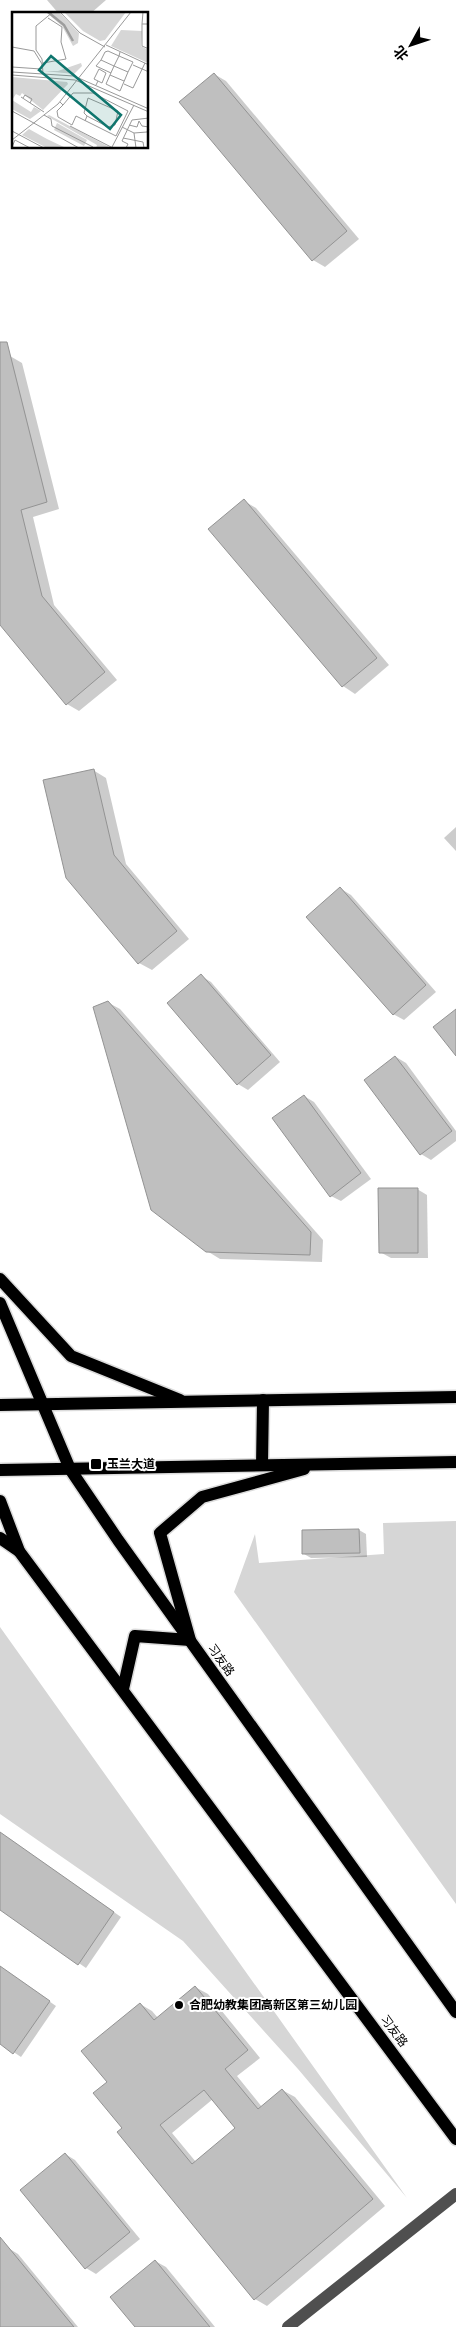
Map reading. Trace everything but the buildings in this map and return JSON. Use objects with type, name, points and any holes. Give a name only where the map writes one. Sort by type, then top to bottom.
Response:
[{"type":"main road","points":[[0,1279],[71,1356],[185,1402]]},
{"type":"main road","name":"习友路","points":[[0,1303],[70,1469],[456,2012]]},
{"type":"main road","points":[[0,1405],[456,1397]]},
{"type":"main road","points":[[262,1400],[262,1465]]},
{"type":"main road","points":[[0,1470],[456,1462]]},
{"type":"main road","points":[[123,1690],[135,1636],[190,1640],[160,1533],[202,1497],[324,1464]]},
{"type":"main road","name":"习友路","points":[[0,1501],[19,1550],[456,2139]]},
{"type":"main road","points":[[0,1538],[19,1550]]},
{"type":"street","points":[[288,2327],[456,2194]]},
{"type":"shaded area","points":[[456,1521],[456,1904],[234,1592],[255,1534],[259,1563],[384,1554],[383,1523]]},
{"type":"shaded area","points":[[0,1627],[407,2198],[298,2069],[183,1941],[0,1814]]},
{"type":"place","name":"玉兰大道","points":[[96,1464]]},
{"type":"place","name":"合肥幼教集团高新区第三幼儿园","points":[[179,2005]]}]
